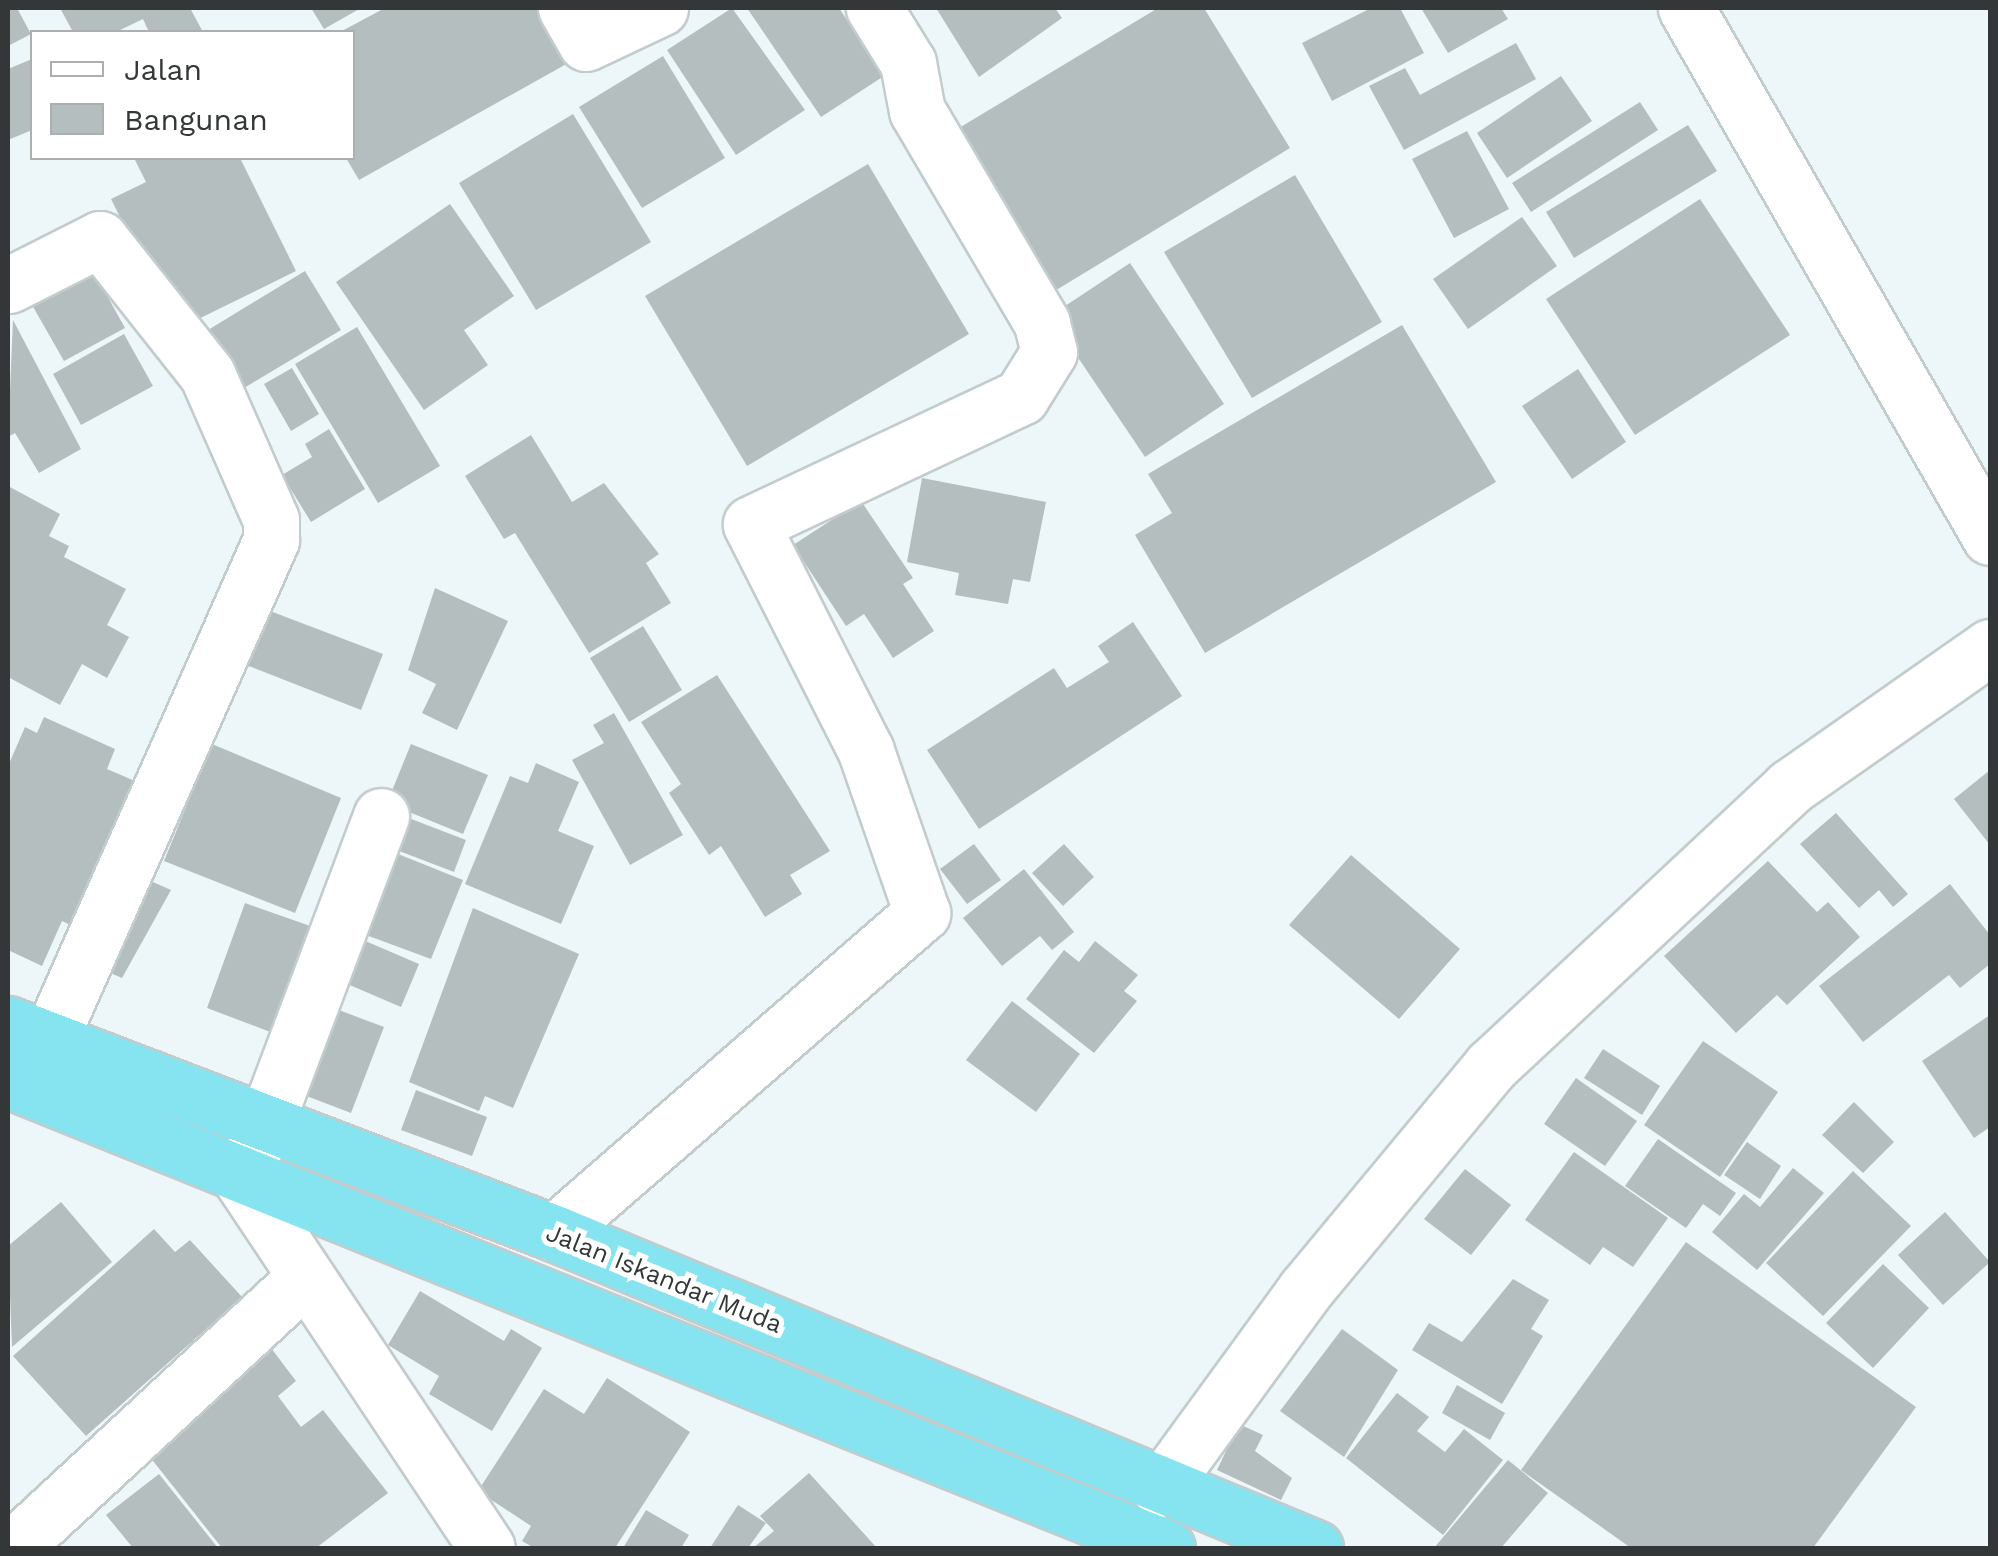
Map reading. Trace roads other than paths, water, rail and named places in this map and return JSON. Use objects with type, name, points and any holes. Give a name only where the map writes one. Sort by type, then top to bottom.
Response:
[{"type":"highway","name":"Jalan Iskandar Muda","points":[[28,1032],[554,1233],[1160,1488],[1315,1548]]},
{"type":"highway","points":[[8,1080],[241,1179],[1167,1548]]},
{"type":"street","points":[[566,8],[586,43],[660,8]]},
{"type":"street","points":[[554,1233],[922,913],[866,751],[751,524],[1020,397],[1045,369],[1048,342],[918,111],[908,63],[874,8]]},
{"type":"street","points":[[1686,8],[1990,537]]},
{"type":"street","points":[[9,285],[100,239],[207,374],[271,520],[271,540],[28,1032]]},
{"type":"street","points":[[1160,1488],[1305,1290],[1491,1066],[1790,787],[1990,647]]},
{"type":"street","points":[[382,816],[241,1179],[303,1279],[488,1548]]},
{"type":"street","points":[[13,1548],[303,1279]]}]
